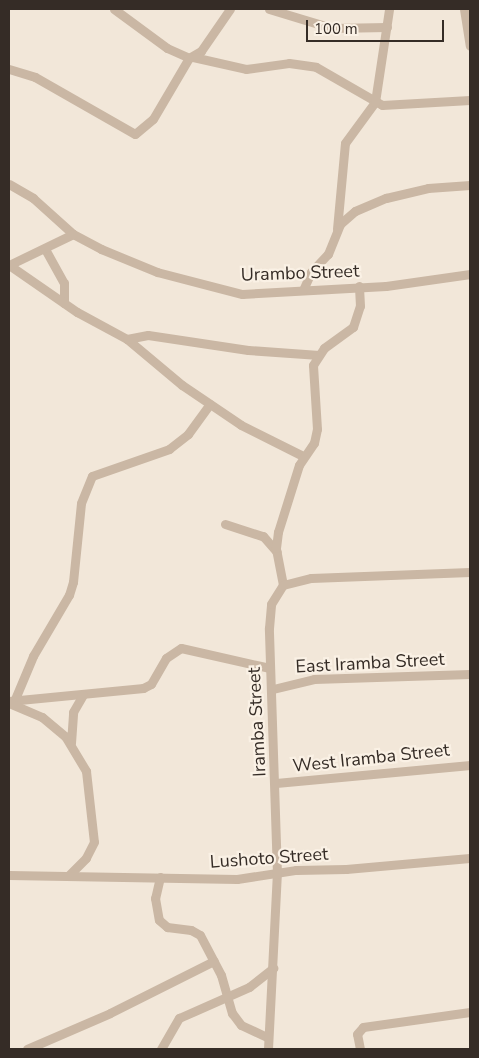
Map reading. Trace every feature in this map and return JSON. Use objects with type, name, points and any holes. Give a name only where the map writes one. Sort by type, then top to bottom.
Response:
[{"type":"street","points":[[114,9],[167,48],[191,57],[246,69],[289,63],[316,67],[375,102],[388,106],[470,100]]},
{"type":"street","points":[[9,69],[35,77],[135,134],[153,119],[191,57],[230,9]]},
{"type":"street","points":[[269,9],[332,28],[387,27]]},
{"type":"street","points":[[303,290],[311,272],[328,254],[337,229],[345,143],[375,102],[387,27],[388,9]]},
{"type":"street","points":[[464,9],[470,46]]},
{"type":"street","name":"Urambo Street","points":[[9,184],[33,198],[73,234],[157,272],[242,294],[360,286],[470,274]]},
{"type":"street","points":[[337,229],[355,211],[386,198],[428,188],[470,185]]},
{"type":"street","points":[[9,265],[73,234]]},
{"type":"street","points":[[45,249],[64,283],[64,303]]},
{"type":"street","points":[[9,265],[64,303],[127,339],[210,404],[258,435],[303,456]]},
{"type":"street","points":[[360,286],[360,306],[353,327],[319,354],[313,364],[312,376],[317,429],[314,442],[303,456],[278,532],[277,552],[283,585],[311,578],[470,572]]},
{"type":"street","points":[[127,339],[148,335],[257,351],[319,354]]},
{"type":"street","points":[[11,701],[33,656],[68,595],[75,563],[76,532],[87,483],[100,471],[145,459],[169,449],[199,422],[210,404]]},
{"type":"street","points":[[225,524],[263,536],[277,552]]},
{"type":"street","name":"Iramba Street","points":[[268,1049],[267,1037],[273,968],[277,874],[276,783],[270,668],[271,604],[283,585]]},
{"type":"street","points":[[11,701],[144,688],[151,684],[166,658],[181,648],[270,668]]},
{"type":"street","name":"East Iramba Street","points":[[272,689],[314,679],[470,674]]},
{"type":"street","points":[[71,742],[74,709],[83,695]]},
{"type":"street","points":[[11,701],[42,718],[71,742],[86,771],[94,837],[86,858],[69,875]]},
{"type":"street","name":"West Iramba Street","points":[[276,783],[470,764]]},
{"type":"street","name":"Lushoto Street","points":[[9,874],[237,879],[470,858]]},
{"type":"street","points":[[160,877],[155,898],[159,920],[167,927],[191,930],[200,934],[214,961],[232,1013],[241,1025],[267,1037]]},
{"type":"street","points":[[27,1049],[110,1013],[214,961]]},
{"type":"street","points":[[161,1049],[179,1018],[249,987],[273,968]]},
{"type":"street","points":[[360,1049],[357,1034],[363,1027],[470,1012]]}]
